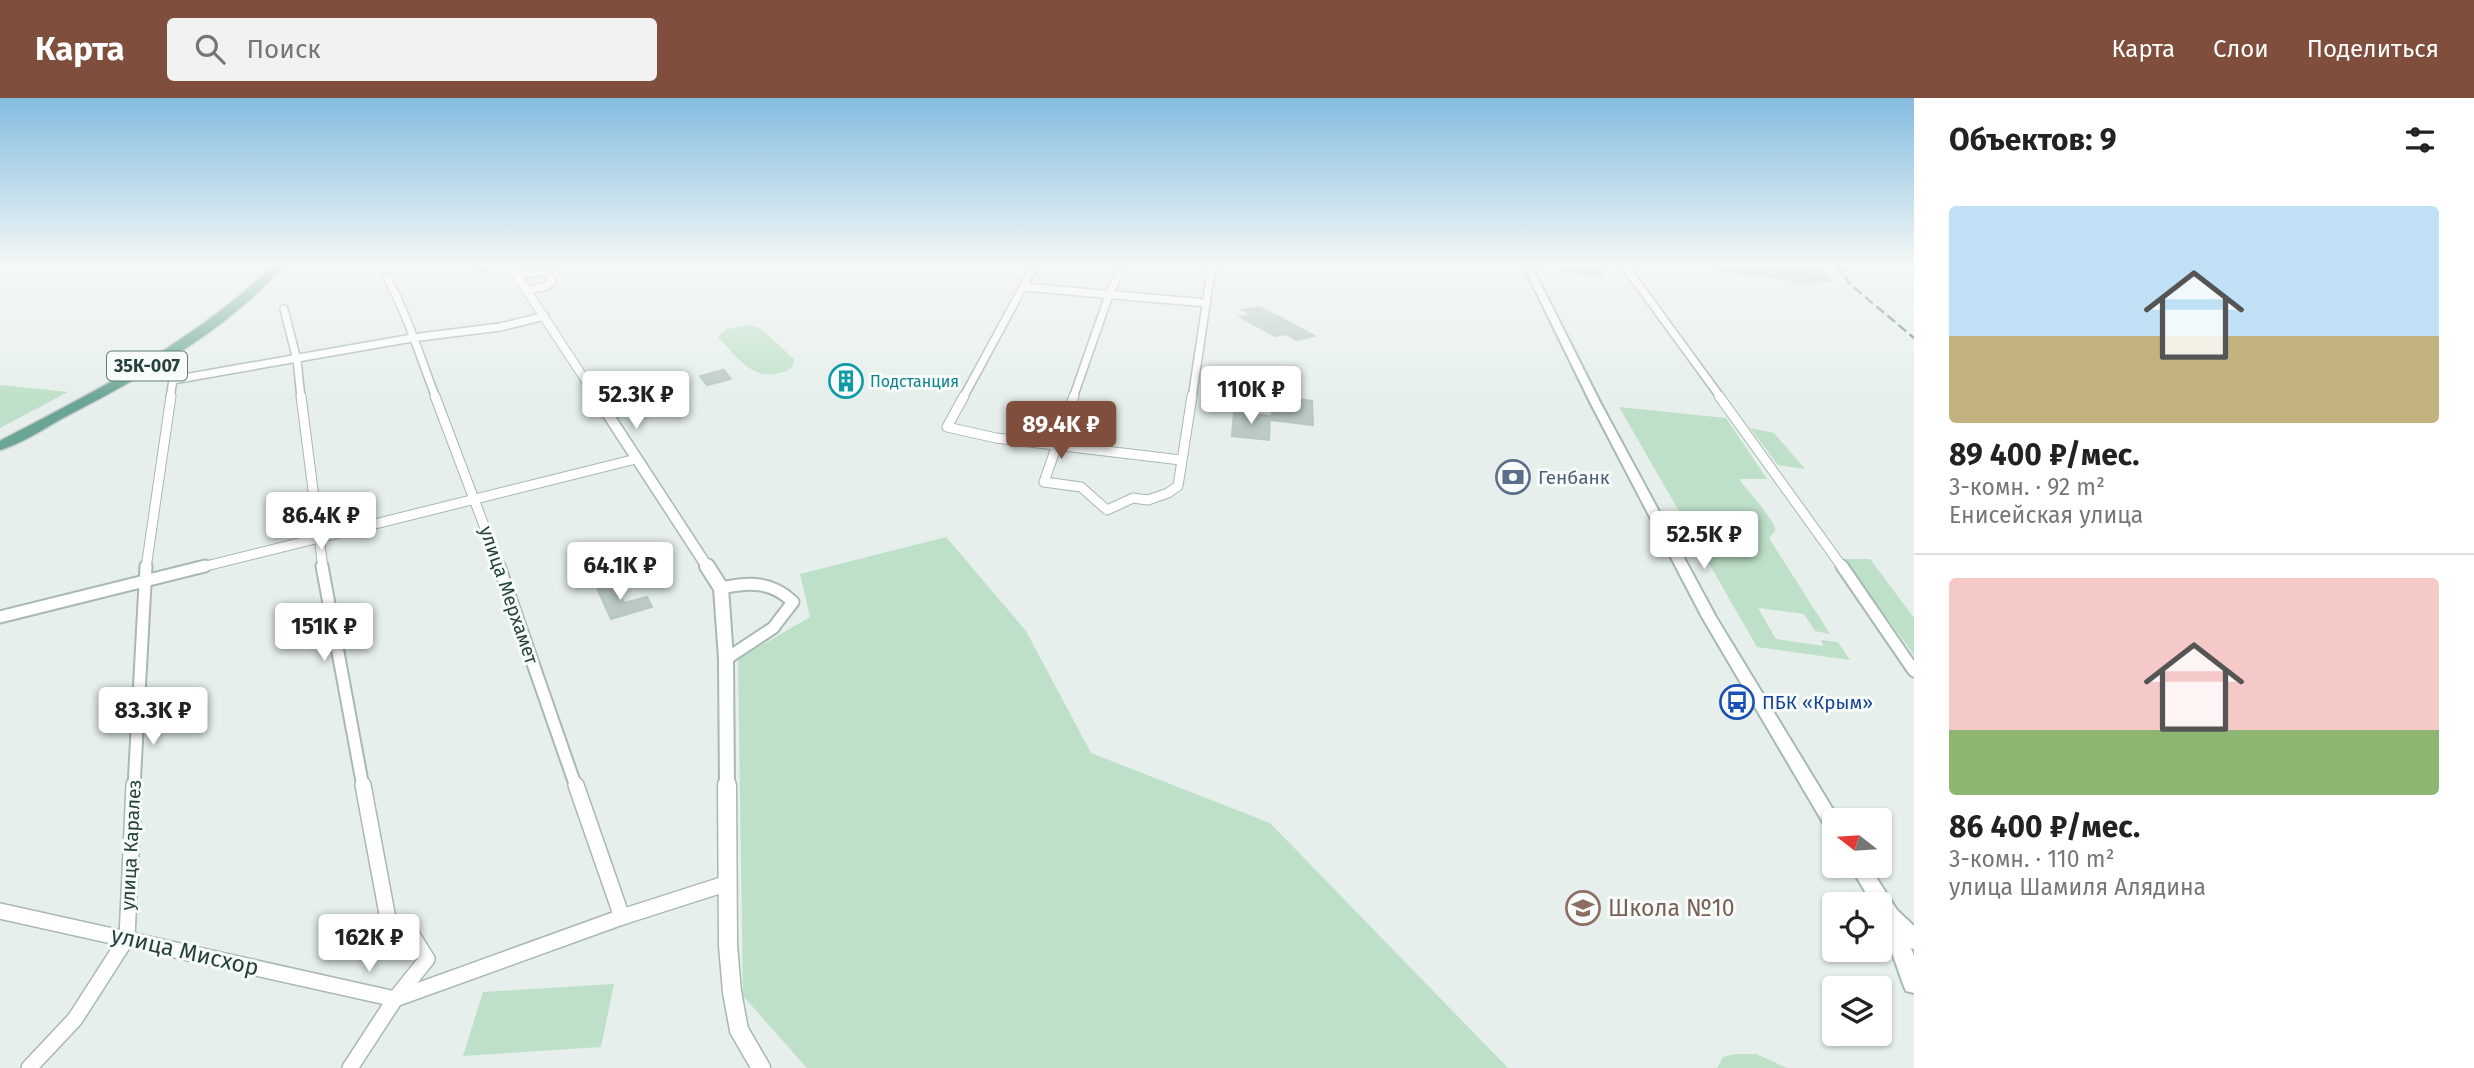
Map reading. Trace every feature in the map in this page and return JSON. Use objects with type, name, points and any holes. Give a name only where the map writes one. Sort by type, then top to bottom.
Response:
[{"type":"main road","name":"35К-007","points":[[0,446],[181,345],[231,310]]},
{"type":"main road","points":[[1549,310],[1709,617],[1824,808]]},
{"type":"main road","points":[[1892,917],[1914,940]]},
{"type":"main road","points":[[1892,927],[1914,984]]},
{"type":"street","points":[[284,310],[297,360],[317,537],[388,919],[410,932],[427,960],[395,999],[349,1068]]},
{"type":"street","name":"улица Мерхамет","points":[[404,310],[412,338],[475,497],[621,916]]},
{"type":"street","points":[[541,310],[722,592],[726,659],[728,945],[739,1030],[761,1068]]},
{"type":"street","points":[[1011,310],[947,427],[996,438],[1181,460]]},
{"type":"street","points":[[1104,310],[1044,482],[1081,487],[1107,510],[1133,498],[1147,500],[1178,486],[1205,310]]},
{"type":"street","points":[[1657,310],[1814,526],[1914,671]]},
{"type":"street","points":[[297,360],[412,338],[500,327],[545,316]]},
{"type":"street","name":"улица Каралез","points":[[29,1068],[75,1018],[127,938],[144,581],[173,380],[297,360]]},
{"type":"street","points":[[0,617],[636,459]]},
{"type":"street","points":[[722,592],[743,582],[766,583],[783,591],[793,602],[788,614],[774,626],[726,659]]},
{"type":"street","points":[[395,999],[621,916],[728,883]]},
{"type":"street","name":"улица Мисхор","points":[[0,911],[395,999]]},
{"type":"green space","points":[[749,325],[760,328],[794,359],[792,368],[779,373],[759,373],[742,362],[718,337],[726,329]]},
{"type":"green space","points":[[0,385],[68,392],[0,428]]},
{"type":"green space","points":[[1619,407],[1726,418],[1767,479],[1739,479],[1773,524],[1776,530],[1769,538],[1830,634],[1815,631],[1804,614],[1758,608],[1776,639],[1823,646],[1821,640],[1838,642],[1850,660],[1757,647]]},
{"type":"green space","points":[[1750,428],[1774,433],[1805,469],[1778,465]]},
{"type":"green space","points":[[946,537],[1026,631],[1091,753],[1270,823],[1508,1068],[807,1068],[743,996],[738,659],[810,617],[800,574]]},
{"type":"green space","points":[[1844,559],[1870,559],[1914,618],[1914,655]]},
{"type":"green space","points":[[614,984],[601,1047],[463,1056],[483,992]]},
{"type":"green space","points":[[1756,1054],[1787,1068],[1717,1068],[1723,1057]]},
{"type":"building","points":[[1243,310],[1265,310],[1314,336],[1297,340],[1286,334],[1275,336],[1240,317],[1251,315]]},
{"type":"building","points":[[724,370],[731,379],[707,385],[700,376]]},
{"type":"building","points":[[1272,396],[1312,401],[1313,425],[1272,420]]},
{"type":"building","points":[[1234,412],[1270,416],[1269,440],[1232,436]]},
{"type":"building","points":[[615,583],[624,603],[647,597],[652,607],[611,619],[597,588]]},
{"type":"railway","points":[[1881,310],[1914,338]]},
{"type":"place","name":"Подстанция","points":[[846,381]]},
{"type":"place","name":"Генбанк","points":[[1513,477]]},
{"type":"place","name":"ПБК «Крым»","points":[[1737,702]]},
{"type":"place","name":"Школа №10","points":[[1583,908]]}]
